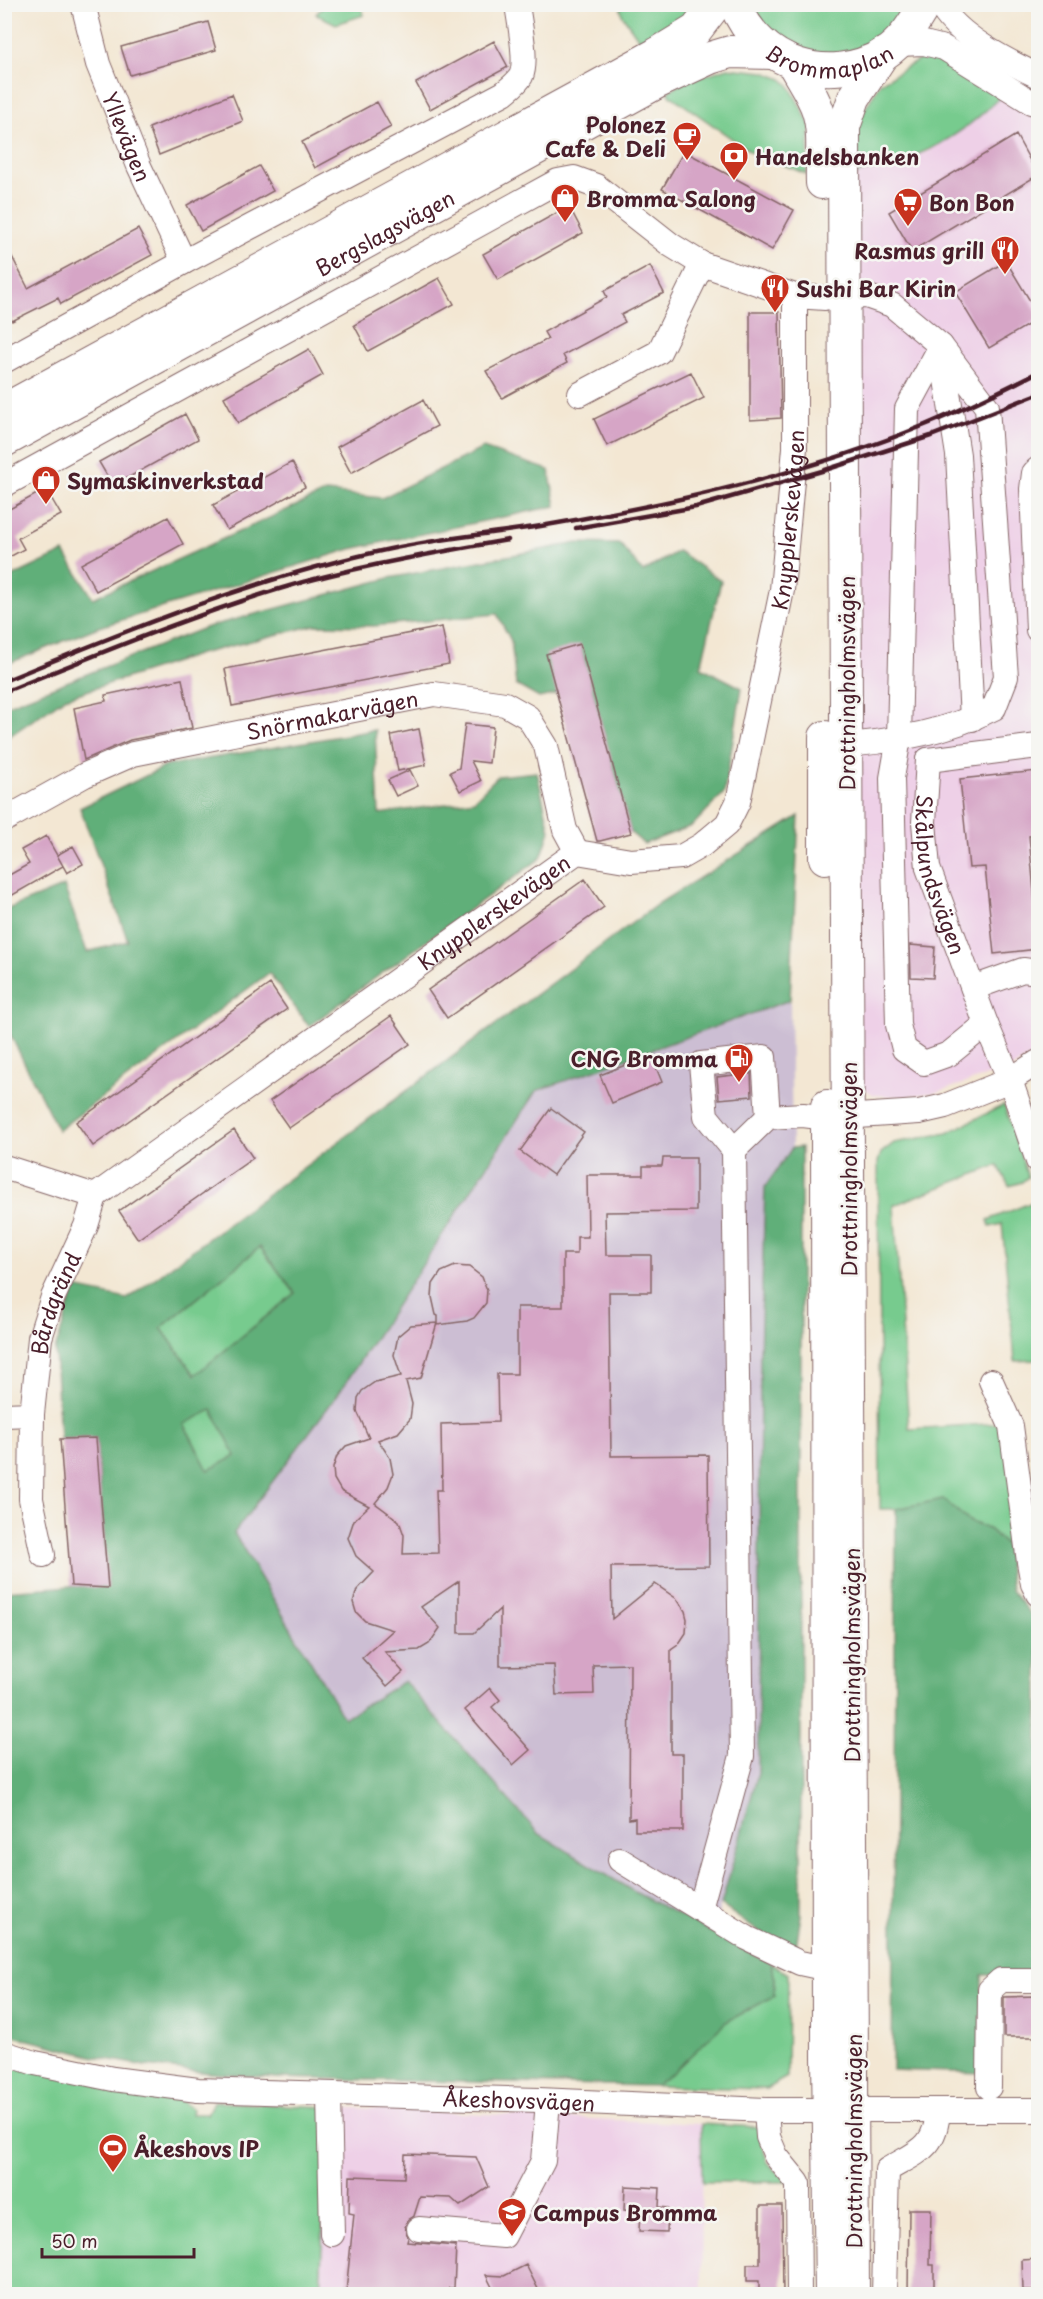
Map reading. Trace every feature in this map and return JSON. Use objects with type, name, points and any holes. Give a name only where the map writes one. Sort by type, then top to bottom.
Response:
[{"type":"main road","name":"Bergslagsvägen","points":[[4,410],[655,55],[696,30],[716,4]]},
{"type":"main road","name":"Brommaplan","points":[[735,4],[749,32],[783,59],[833,68],[858,65],[890,49],[913,25],[925,4]]},
{"type":"main road","name":"Drottningholmsvägen","points":[[822,297],[843,198],[844,127],[854,98],[890,49]]},
{"type":"main road","name":"Bergslagsvägen","points":[[4,441],[656,83],[710,58],[730,52],[783,59]]},
{"type":"main road","name":"Drottningholmsvägen","points":[[783,59],[813,98],[821,128],[822,297],[836,746],[841,2110],[831,2295]]},
{"type":"main road","name":"Drottningholmsvägen","points":[[837,1117],[828,1969],[841,2110],[853,2295]]},
{"type":"street","name":"Yllevägen","points":[[83,4],[98,64],[139,166],[184,262]]},
{"type":"street","points":[[4,361],[184,262],[504,93],[522,74],[523,58],[517,4]]},
{"type":"street","points":[[940,4],[943,11],[970,37],[1038,76]]},
{"type":"street","points":[[890,49],[924,43],[944,48],[1031,102],[1038,104]]},
{"type":"street","name":"Bergslagsvägen","points":[[4,485],[558,181],[574,178],[596,186],[671,245],[702,264]]},
{"type":"street","points":[[580,394],[659,352],[702,264],[822,297],[866,296],[892,305],[940,345],[987,407],[1006,677],[994,708],[972,719],[899,738],[864,745],[836,746]]},
{"type":"street","name":"Knypplerskevägen","points":[[95,1196],[577,852],[630,861],[681,857],[702,845],[727,824],[738,802],[782,590],[795,448],[822,297]]},
{"type":"street","points":[[940,345],[958,455],[972,719]]},
{"type":"street","points":[[940,345],[907,409],[899,738],[892,778],[898,1025],[904,1049],[924,1063],[950,1054],[986,1024]]},
{"type":"street","points":[[1038,469],[1034,473],[1032,489],[1038,630]]},
{"type":"street","name":"Snörmakarvägen","points":[[4,820],[85,775],[132,754],[434,694],[505,704],[528,717],[546,746],[565,830],[577,852]]},
{"type":"street","points":[[899,738],[918,746],[928,760]]},
{"type":"street","name":"Skålpundsvägen","points":[[1035,743],[928,760],[924,822],[928,868],[986,1024],[1010,1080],[1038,1161]]},
{"type":"street","points":[[973,988],[1023,970],[1038,972]]},
{"type":"street","points":[[700,1909],[742,1756],[734,1150],[706,1116],[701,1064],[765,1057],[768,1117]]},
{"type":"street","points":[[734,1150],[768,1117],[803,1115],[837,1117],[920,1112],[945,1107],[1010,1080],[1038,1062]]},
{"type":"street","points":[[4,1167],[95,1196]]},
{"type":"street","name":"Bårdgränd","points":[[43,1555],[31,1499],[32,1414],[40,1338],[53,1297],[86,1226],[95,1196]]},
{"type":"street","points":[[992,1382],[1011,1426],[1031,1573],[1038,1594]]},
{"type":"street","points":[[4,1415],[32,1414]]},
{"type":"street","points":[[620,1860],[747,1938],[800,1963],[828,1969]]},
{"type":"street","points":[[989,2087],[990,1990],[1001,1980],[1038,1980]]},
{"type":"street","name":"Åkeshovsvägen","points":[[4,2053],[35,2063],[113,2079],[198,2090],[766,2110],[1038,2110]]},
{"type":"street","points":[[329,2095],[332,2234]]},
{"type":"street","points":[[419,2229],[504,2236],[543,2161],[548,2101]]},
{"type":"street","points":[[766,2110],[768,2137],[776,2156],[798,2183],[799,2295]]},
{"type":"street","name":"Drottningholmsvägen","points":[[884,2295],[887,2170],[927,2146],[937,2127],[938,2110]]},
{"type":"shaded area","points":[[1000,97],[1025,113],[1038,115],[1038,1052],[1014,1067],[938,1092],[903,1097],[874,1095],[864,1088],[859,1078],[853,175],[894,164],[929,151],[983,114]]},
{"type":"shaded area","points":[[790,1000],[792,1148],[765,1187],[760,1358],[758,1773],[713,1933],[631,1890],[538,1833],[405,1681],[345,1719],[234,1533],[341,1390],[536,1091]]},
{"type":"shaded area","name":"Campus Bromma","points":[[328,2107],[701,2124],[702,2294],[320,2294]]},
{"type":"green space","points":[[361,4],[364,15],[336,24],[316,14],[325,5]]},
{"type":"green space","points":[[620,5],[700,5],[680,26],[644,47],[622,15]]},
{"type":"green space","points":[[751,5],[911,5],[892,28],[874,44],[857,51],[832,55],[806,51],[782,42],[766,29]]},
{"type":"green space","points":[[934,54],[954,62],[1000,97],[966,127],[932,148],[896,163],[853,175],[856,125],[880,83],[924,57]]},
{"type":"green space","points":[[728,68],[764,72],[782,79],[789,85],[811,127],[806,174],[751,152],[670,95],[668,91],[689,80]]},
{"type":"green space","points":[[483,448],[549,470],[556,506],[351,549],[96,628],[5,665],[5,580],[64,552],[93,598],[326,492],[382,498]]},
{"type":"green space","points":[[577,543],[620,544],[643,572],[678,551],[721,581],[701,667],[742,688],[724,793],[692,826],[644,844],[631,833],[580,645],[547,654],[557,694],[539,698],[516,685],[511,641],[497,614],[374,626],[315,625],[200,654],[65,698],[5,739],[5,706],[207,627],[389,578]]},
{"type":"green space","points":[[375,730],[379,814],[474,800],[498,776],[537,772],[550,831],[541,858],[309,1026],[269,973],[58,1130],[5,1024],[5,910],[64,886],[87,952],[128,941],[80,808],[166,766]]},
{"type":"green space","points":[[799,816],[790,1000],[536,1091],[341,1390],[234,1533],[344,1718],[404,1681],[538,1833],[631,1890],[770,1963],[775,1978],[774,1996],[726,2022],[673,2072],[654,2086],[277,2078],[210,2073],[145,2066],[91,2056],[5,2034],[5,1591],[71,1586],[108,1587],[96,1438],[60,1439],[55,1350],[75,1288],[127,1299],[659,903]],"holes":[[[260,1247],[295,1293],[195,1375],[161,1328]],[[212,1410],[236,1456],[208,1470],[184,1424]]]},
{"type":"green space","points":[[1004,1105],[1028,1177],[1022,1182],[1009,1186],[998,1165],[894,1205],[909,1429],[1003,1423],[1019,1544],[1006,1545],[990,1530],[969,1521],[943,1499],[896,1509],[880,1509],[878,1162],[881,1153],[894,1143],[947,1133]]},
{"type":"green space","points":[[801,1147],[801,1915],[796,1947],[766,1937],[721,1905],[758,1773],[760,1358],[765,1187],[792,1148]]},
{"type":"green space","points":[[1035,1201],[1038,1210],[1038,1360],[1015,1361],[1002,1224],[990,1227],[988,1220]]},
{"type":"green space","points":[[260,1247],[295,1293],[195,1375],[161,1328]]},
{"type":"green space","points":[[212,1409],[236,1456],[208,1471],[184,1423]]},
{"type":"green space","points":[[943,1499],[969,1521],[990,1530],[1006,1545],[1011,1590],[1031,1615],[1038,1616],[1038,1975],[982,1975],[982,2073],[892,2070],[896,1509]]},
{"type":"green space","points":[[770,1963],[788,1974],[787,2077],[766,2089],[654,2086],[673,2072],[726,2022],[774,1996],[775,1978]]},
{"type":"green space","name":"Åkeshovs IP","points":[[5,2063],[179,2099],[192,2109],[191,2114],[207,2114],[213,2102],[328,2107],[320,2294],[5,2294]]},
{"type":"green space","points":[[701,2124],[759,2127],[766,2159],[789,2182],[702,2182]]},
{"type":"building","points":[[208,22],[216,50],[130,75],[121,47]]},
{"type":"building","points":[[494,41],[508,67],[430,109],[416,83]]},
{"type":"building","points":[[232,94],[243,121],[159,155],[149,128]]},
{"type":"building","points":[[377,102],[391,127],[315,168],[302,142]]},
{"type":"building","points":[[1016,135],[1038,175],[912,251],[889,212]]},
{"type":"building","points":[[684,151],[794,210],[772,250],[662,189]]},
{"type":"building","points":[[259,166],[273,191],[201,231],[187,205]]},
{"type":"building","points":[[569,206],[583,233],[498,280],[483,254]]},
{"type":"building","points":[[138,229],[152,255],[61,304],[58,298],[12,321],[4,306],[4,241],[28,288]]},
{"type":"building","points":[[1006,261],[1038,314],[1038,319],[989,348],[955,292]]},
{"type":"building","points":[[650,266],[664,293],[621,315],[625,322],[563,355],[567,363],[502,398],[486,371],[548,339],[544,332],[607,297],[604,291]]},
{"type":"building","points":[[439,278],[454,304],[368,351],[354,325]]},
{"type":"building","points":[[750,312],[779,312],[781,418],[750,420]]},
{"type":"building","points":[[309,349],[323,375],[238,423],[224,397]]},
{"type":"building","points":[[691,372],[704,398],[607,446],[594,419]]},
{"type":"building","points":[[423,400],[437,426],[351,473],[337,447]]},
{"type":"building","points":[[185,414],[198,439],[113,486],[99,462]]},
{"type":"building","points":[[292,462],[305,487],[227,530],[213,505]]},
{"type":"building","points":[[46,489],[61,515],[18,538],[24,549],[4,560],[4,512]]},
{"type":"building","points":[[168,517],[183,544],[96,591],[81,564]]},
{"type":"building","points":[[442,627],[449,664],[232,706],[225,669]]},
{"type":"building","points":[[580,644],[631,833],[600,841],[597,841],[546,654]]},
{"type":"building","points":[[182,679],[192,728],[130,740],[84,760],[74,708],[106,701],[105,695]]},
{"type":"building","points":[[465,724],[493,727],[489,763],[471,761],[481,781],[460,791],[450,772],[459,768]]},
{"type":"building","points":[[419,729],[426,765],[398,771],[391,735]]},
{"type":"building","points":[[410,770],[418,786],[396,796],[388,780]]},
{"type":"building","points":[[1038,771],[1038,835],[1029,836],[1035,904],[1038,904],[1038,949],[994,954],[985,867],[969,868],[960,779]]},
{"type":"building","points":[[46,836],[63,866],[4,900],[4,878],[29,864],[21,850]]},
{"type":"building","points":[[73,846],[83,864],[67,873],[57,855]]},
{"type":"building","points":[[585,879],[604,907],[447,1018],[428,990]]},
{"type":"building","points":[[910,945],[935,947],[933,978],[911,977]]},
{"type":"building","points":[[270,984],[287,1009],[93,1146],[76,1122]]},
{"type":"building","points":[[391,1016],[410,1044],[289,1128],[270,1101]]},
{"type":"building","points":[[651,1055],[662,1082],[612,1103],[600,1075]]},
{"type":"building","name":"CNG Bromma","points":[[751,1073],[752,1096],[719,1099],[717,1077]]},
{"type":"building","points":[[551,1108],[584,1132],[553,1175],[520,1151]]},
{"type":"building","points":[[234,1130],[253,1158],[138,1239],[119,1211]]},
{"type":"building","points":[[663,1158],[696,1158],[696,1211],[605,1212],[606,1255],[651,1255],[651,1292],[609,1292],[611,1456],[708,1455],[709,1566],[611,1567],[612,1619],[655,1584],[677,1599],[687,1619],[686,1633],[678,1645],[671,1650],[671,1754],[683,1754],[683,1831],[635,1831],[635,1818],[629,1819],[630,1664],[593,1665],[594,1694],[556,1695],[554,1665],[500,1666],[500,1609],[474,1633],[459,1633],[459,1581],[421,1607],[440,1628],[429,1644],[419,1650],[385,1652],[403,1672],[387,1686],[362,1658],[393,1630],[365,1621],[356,1612],[353,1602],[357,1590],[374,1572],[356,1556],[348,1538],[354,1520],[369,1506],[341,1491],[334,1479],[333,1468],[337,1456],[346,1446],[369,1438],[357,1411],[358,1398],[362,1391],[375,1382],[401,1376],[394,1355],[398,1336],[411,1325],[437,1323],[421,1378],[406,1381],[412,1404],[410,1419],[398,1433],[378,1440],[390,1458],[393,1474],[388,1487],[375,1503],[399,1521],[404,1535],[403,1554],[438,1553],[436,1490],[442,1490],[441,1424],[498,1422],[497,1374],[517,1374],[517,1307],[563,1307],[563,1254],[577,1254],[577,1237],[588,1237],[587,1175],[643,1175],[643,1166],[662,1166]]},
{"type":"building","points":[[455,1266],[469,1267],[482,1277],[487,1290],[486,1303],[474,1318],[438,1325],[438,1316],[432,1297],[433,1284],[441,1272]]},
{"type":"building","points":[[96,1438],[108,1588],[71,1586],[60,1439]]},
{"type":"building","points":[[490,1688],[500,1700],[492,1707],[530,1750],[513,1765],[465,1710]]},
{"type":"building","points":[[1038,1996],[1038,2037],[1004,2037],[1004,1997]]},
{"type":"building","points":[[405,2154],[476,2157],[489,2187],[460,2206],[451,2198],[420,2197],[414,2216],[408,2220],[405,2227],[407,2242],[456,2246],[454,2288],[449,2288],[448,2295],[346,2292],[354,2214],[349,2213],[350,2176],[404,2178]]},
{"type":"building","points":[[625,2186],[660,2188],[659,2207],[668,2208],[667,2232],[639,2231],[640,2211],[624,2210]]},
{"type":"building","points":[[760,2206],[782,2206],[783,2295],[759,2295],[759,2281],[747,2281],[747,2264],[760,2264]]},
{"type":"building","points":[[909,2209],[931,2209],[930,2265],[934,2265],[934,2295],[908,2295]]},
{"type":"building","points":[[1038,2259],[1038,2290],[1023,2290],[1022,2260]]},
{"type":"building","points":[[526,2265],[541,2295],[496,2295],[486,2275],[504,2276]]},
{"type":"railway","points":[[4,681],[194,606],[291,574],[409,545],[541,526],[687,498],[832,459],[925,425],[1038,372]]},
{"type":"railway","points":[[576,528],[696,507],[822,471],[931,436],[1038,394]]},
{"type":"railway","points":[[4,692],[152,633],[265,593],[354,570],[508,540]]},
{"type":"place","name":"Polonez Cafe & Deli","points":[[687,162]]},
{"type":"place","name":"Handelsbanken","points":[[734,182]]},
{"type":"place","name":"Bromma Salong","points":[[565,224]]},
{"type":"place","name":"Bon Bon","points":[[908,228]]},
{"type":"place","name":"Rasmus grill","points":[[1005,276]]},
{"type":"place","name":"Sushi Bar Kirin","points":[[775,314]]},
{"type":"place","name":"Symaskinverkstad","points":[[46,506]]},
{"type":"place","name":"CNG Bromma","points":[[739,1084]]},
{"type":"place","name":"Åkeshovs IP","points":[[113,2174]]},
{"type":"place","name":"Campus Bromma","points":[[512,2238]]}]
